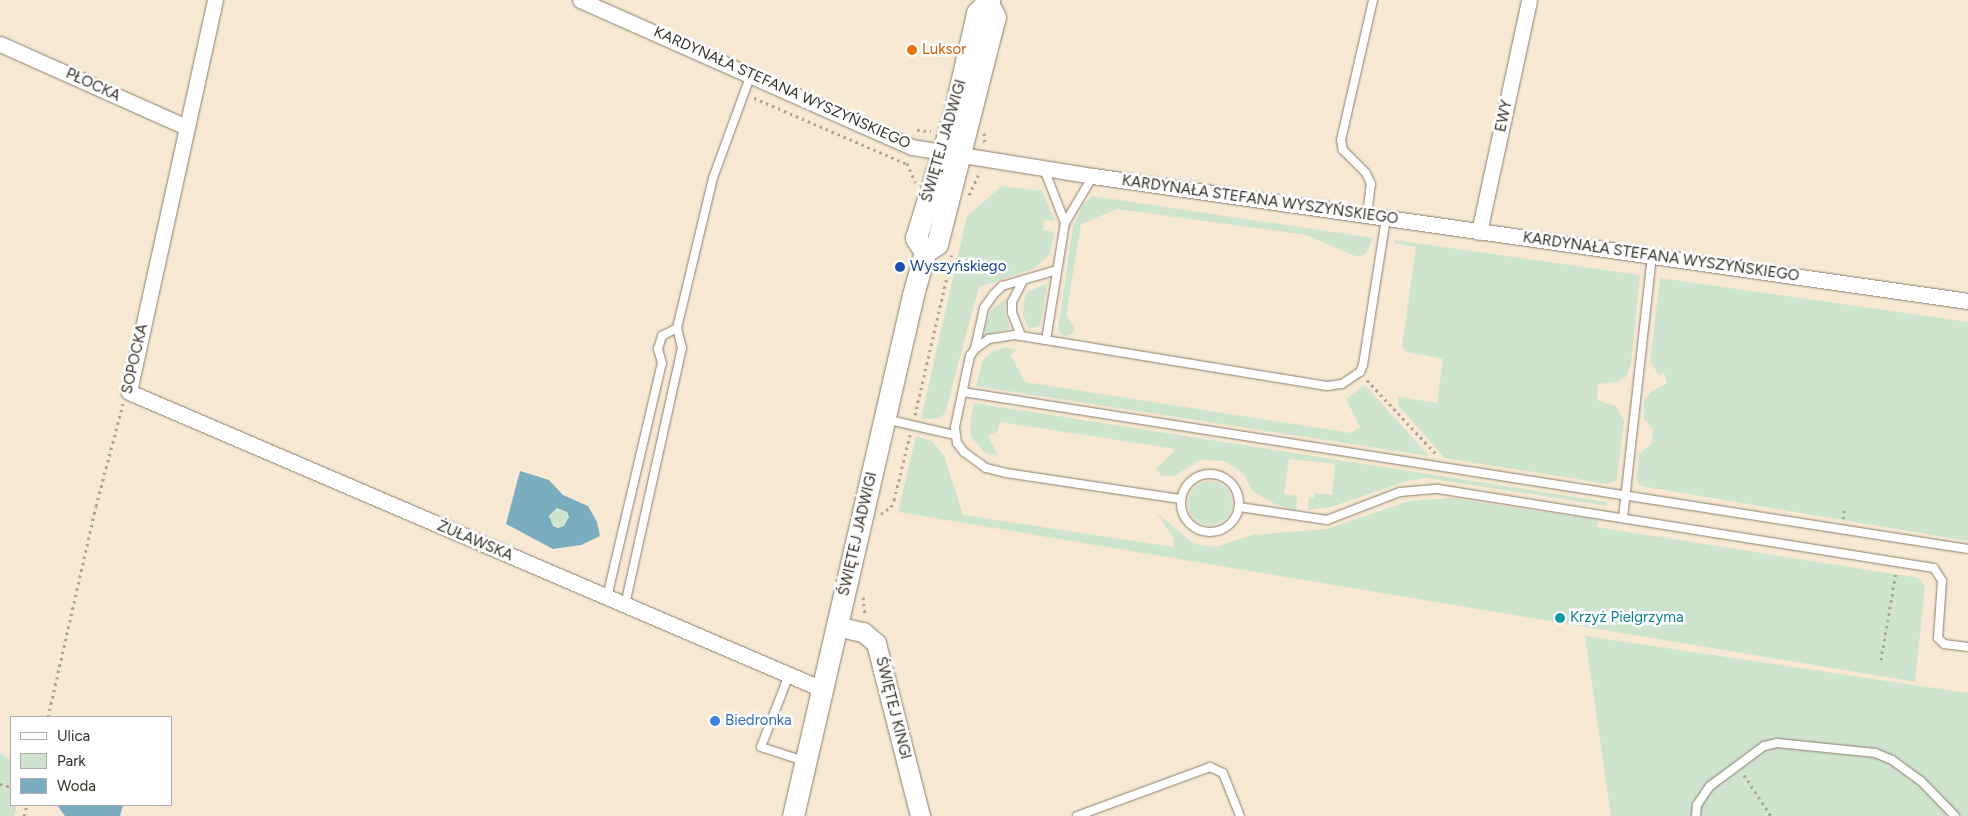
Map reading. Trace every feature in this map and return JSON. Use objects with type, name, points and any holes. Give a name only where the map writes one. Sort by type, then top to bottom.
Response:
[{"type":"main road","name":"ŚWIĘTEJ JADWIGI","points":[[793,816],[925,252],[937,244],[951,154],[995,17],[988,2]]},
{"type":"street","name":"SOPOCKA","points":[[129,392],[215,0]]},
{"type":"street","name":"KARDYNAŁA STEFANA WYSZYŃSKIEGO","points":[[580,0],[751,74],[912,147],[1044,169],[1968,301]]},
{"type":"street","name":"EWY","points":[[1479,232],[1529,0]]},
{"type":"street","name":"PŁOCKA","points":[[0,44],[186,127]]},
{"type":"street","name":"ŻUŁAWSKA","points":[[129,392],[822,689]]},
{"type":"street","points":[[836,626],[863,632]]},
{"type":"street","name":"ŚWIĘTEJ KINGI","points":[[863,632],[876,643],[920,816]]},
{"type":"lane","points":[[1367,216],[1371,184],[1366,173],[1343,150],[1341,140],[1373,0]]},
{"type":"lane","points":[[625,605],[682,348],[677,328],[713,178],[751,74]]},
{"type":"lane","points":[[1044,169],[1065,224]]},
{"type":"lane","points":[[1046,340],[1065,224],[1093,176]]},
{"type":"lane","points":[[1180,499],[986,468],[964,452],[955,435],[970,356],[975,349],[989,339],[1021,336],[1327,386],[1350,381],[1360,372],[1386,218]]},
{"type":"lane","points":[[1623,518],[1652,256]]},
{"type":"lane","points":[[975,349],[984,308],[1002,286],[1057,270]]},
{"type":"lane","points":[[1021,336],[1012,313],[1012,302],[1023,280]]},
{"type":"lane","points":[[607,597],[662,363],[660,343],[662,336],[677,328]]},
{"type":"lane","points":[[963,392],[1968,549]]},
{"type":"lane","points":[[885,419],[955,435]]},
{"type":"lane","points":[[1214,474],[1222,477],[1236,489],[1239,508],[1231,524],[1224,530],[1206,533],[1189,525],[1183,517],[1180,499],[1188,483],[1196,477],[1214,474]]},
{"type":"lane","points":[[1239,508],[1327,520],[1400,492],[1438,489],[1898,562],[1938,570],[1942,581],[1938,638],[1944,644],[1968,648]]},
{"type":"lane","points":[[789,675],[762,747],[806,762]]},
{"type":"lane","points":[[1696,816],[1702,794],[1737,764],[1764,746],[1777,743],[1875,753],[1892,760],[1921,781],[1955,816]]},
{"type":"lane","points":[[1077,816],[1210,766],[1223,774],[1240,816]]},
{"type":"path","points":[[744,94],[907,164],[918,185]]},
{"type":"path","points":[[907,164],[909,158]]},
{"type":"path","points":[[966,198],[979,175]]},
{"type":"path","points":[[879,516],[891,507],[894,500],[954,246]]},
{"type":"path","points":[[1360,372],[1423,440]]},
{"type":"path","name":"SOPOCKA","points":[[48,716],[118,417],[129,392]]},
{"type":"path","points":[[1881,660],[1898,562]]},
{"type":"path","points":[[863,593],[863,632]]},
{"type":"path","points":[[1737,764],[1770,816]]},
{"type":"green space","points":[[1002,186],[1042,191],[1055,221],[1044,220],[1043,230],[1054,232],[1050,254],[1035,268],[979,287],[945,413],[938,419],[921,419],[967,216]]},
{"type":"green space","points":[[1092,196],[1373,238],[1366,254],[1358,257],[1306,235],[1117,209],[1081,224],[1066,316],[1075,329],[1072,334],[1064,336],[1058,330],[1073,227],[1083,205]]},
{"type":"green space","points":[[1394,240],[1640,275],[1631,364],[1627,375],[1618,382],[1598,384],[1597,400],[1616,406],[1624,421],[1617,480],[1608,484],[1445,458],[1398,405],[1399,397],[1437,403],[1443,359],[1407,352],[1402,347],[1416,247],[1394,243]]},
{"type":"green space","points":[[1660,278],[1968,322],[1968,541],[1641,486],[1637,481],[1639,454],[1652,443],[1653,429],[1644,419],[1644,400],[1651,392],[1667,383],[1664,373],[1659,375],[1650,362]]},
{"type":"green space","points":[[1047,284],[1041,325],[1029,329],[1023,316],[1024,300],[1027,292]]},
{"type":"green space","points":[[1007,298],[1005,313],[1010,329],[983,336],[990,311]]},
{"type":"green space","points":[[1005,347],[1017,350],[1010,354],[1025,382],[1351,433],[1360,427],[1346,399],[1365,385],[1429,456],[976,386],[983,360],[993,351]]},
{"type":"green space","points":[[974,403],[1607,502],[1607,506],[1427,478],[1410,480],[1331,507],[1308,510],[1309,497],[1314,498],[1314,493],[1332,495],[1335,464],[1289,459],[1284,494],[1297,496],[1296,510],[1275,504],[1253,492],[1244,474],[1225,461],[1200,460],[1174,476],[1162,476],[1156,469],[1176,449],[1000,422],[998,431],[988,436],[998,456],[985,453],[971,437],[970,423]]},
{"type":"green space","points":[[916,436],[932,441],[944,455],[963,515],[1173,547],[1174,539],[1157,513],[1194,544],[1215,547],[1253,535],[1327,529],[1409,501],[1450,498],[1598,520],[1597,527],[1919,578],[1925,586],[1915,682],[898,512]]},
{"type":"green space","points":[[1210,481],[1222,485],[1228,491],[1232,503],[1228,515],[1222,521],[1210,525],[1198,521],[1192,515],[1188,503],[1192,491],[1198,485]]},
{"type":"green space","points":[[555,509],[563,509],[568,514],[566,525],[555,527],[550,522],[550,514]]},
{"type":"green space","points":[[1585,636],[1968,693],[1968,816],[1611,816]]},
{"type":"green space","points":[[0,753],[10,759],[10,806],[17,806],[14,816],[0,816]]},
{"type":"water","points":[[520,471],[549,480],[563,495],[588,506],[597,522],[600,536],[581,545],[553,549],[506,524]],"holes":[[[557,508],[567,512],[569,517],[564,526],[558,528],[553,526],[549,516]]]},
{"type":"water","points":[[58,806],[123,806],[120,816],[65,816]]},
{"type":"place","name":"Luksor","points":[[912,50]]},
{"type":"place","name":"Wyszyńskiego","points":[[900,267]]},
{"type":"place","name":"Krzyż Pielgrzyma","points":[[1560,618]]},
{"type":"place","name":"Biedronka","points":[[715,721]]}]
